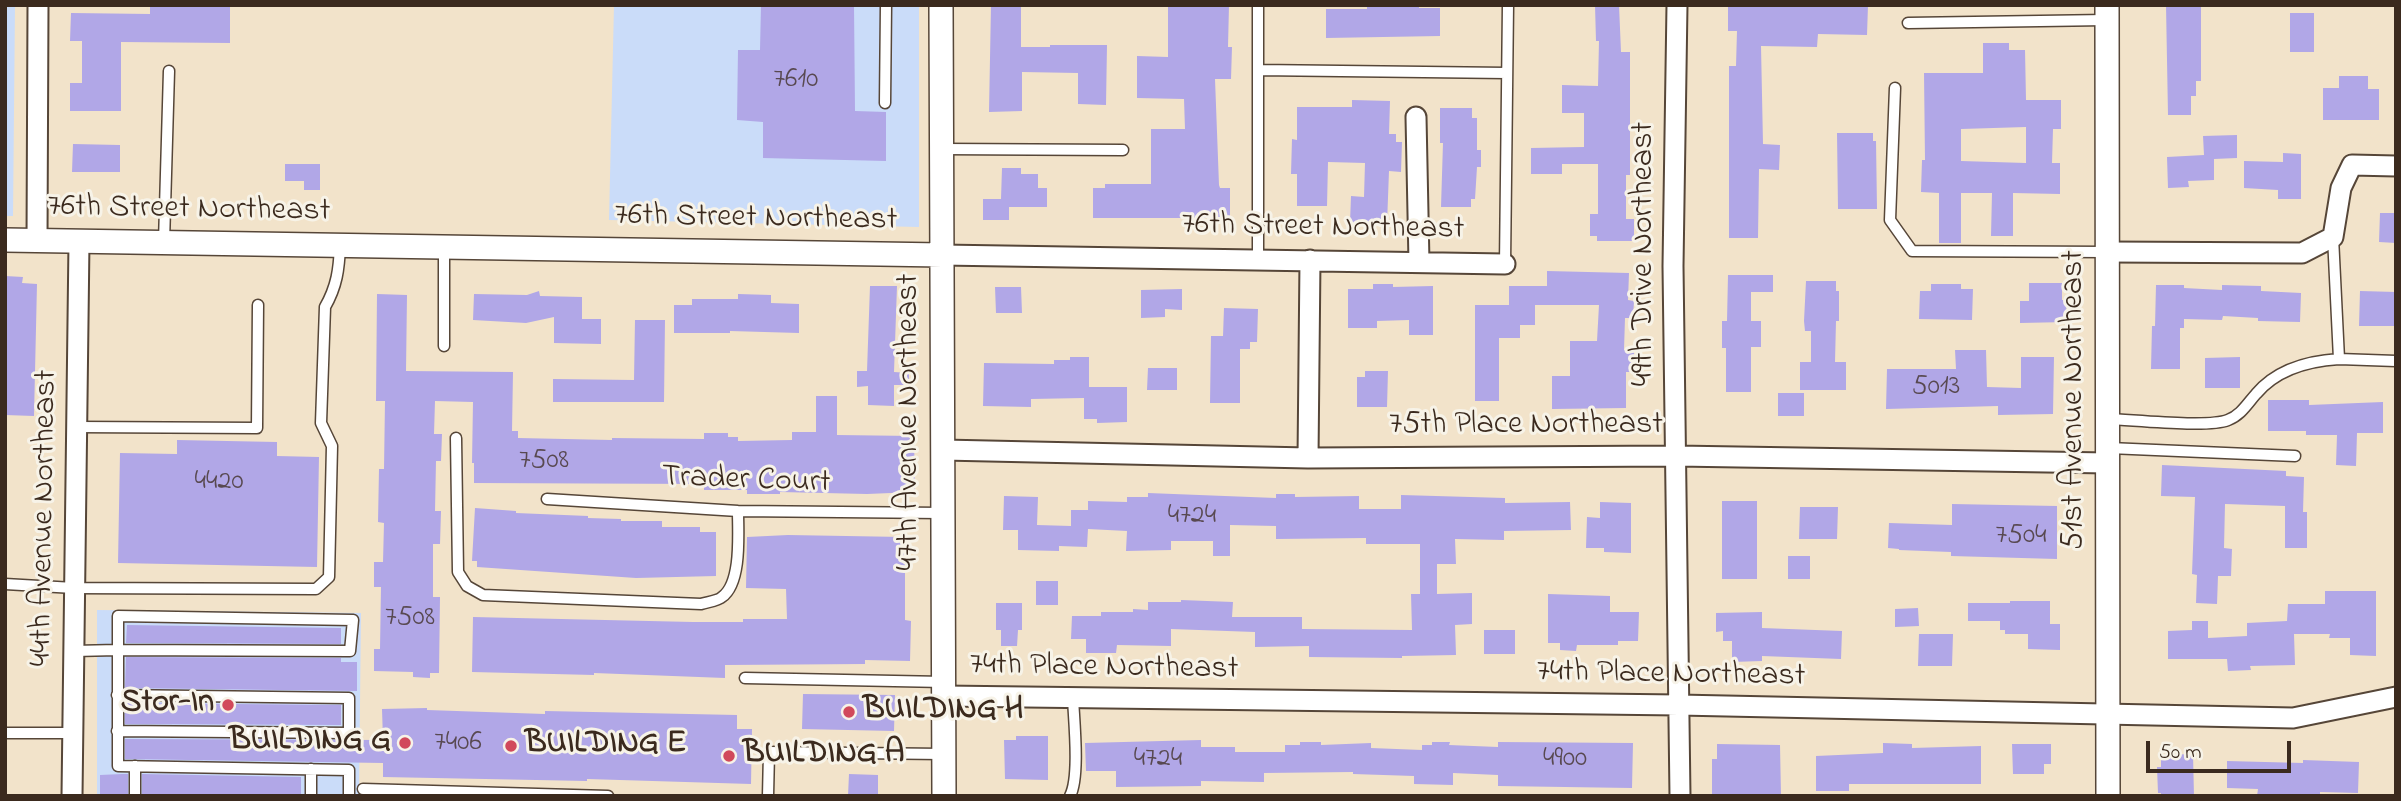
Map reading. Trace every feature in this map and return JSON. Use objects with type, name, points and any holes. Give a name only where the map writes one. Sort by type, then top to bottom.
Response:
[{"type":"street","points":[[37,240],[38,5]]},
{"type":"street","name":"47th Avenue Northeast","points":[[941,5],[944,796]]},
{"type":"street","name":"49th Drive Northeast","points":[[1677,5],[1673,266],[1680,796]]},
{"type":"street","name":"51st Avenue Northeast","points":[[2107,13],[2108,796]]},
{"type":"street","points":[[1416,117],[1419,262]]},
{"type":"street","points":[[2108,252],[2302,253],[2333,237],[2341,188],[2352,165],[2396,166]]},
{"type":"street","name":"76th Street Northeast","points":[[5,240],[1505,264]]},
{"type":"street","name":"44th Avenue Northeast","points":[[72,796],[79,242]]},
{"type":"street","points":[[1308,458],[1310,260]]},
{"type":"street","name":"75th Place Northeast","points":[[943,450],[1308,458],[2108,456]]},
{"type":"street","name":"74th Place Northeast","points":[[944,689],[1073,698],[1679,705],[2293,718],[2396,697]]},
{"type":"lane","points":[[885,103],[886,5]]},
{"type":"lane","points":[[1258,5],[1258,260]]},
{"type":"lane","points":[[1505,264],[1507,5]]},
{"type":"lane","points":[[1908,23],[2107,13]]},
{"type":"lane","points":[[1258,70],[1507,73]]},
{"type":"lane","points":[[164,243],[169,71]]},
{"type":"lane","points":[[1895,88],[1891,220],[1912,251],[2108,252]]},
{"type":"lane","points":[[942,149],[1123,150]]},
{"type":"lane","points":[[2333,237],[2339,359]]},
{"type":"lane","points":[[5,584],[75,588],[316,589],[329,577],[332,446],[321,423],[325,307],[339,274],[340,246]]},
{"type":"lane","points":[[444,247],[444,346]]},
{"type":"lane","points":[[77,427],[257,428],[258,305]]},
{"type":"lane","points":[[2108,419],[2223,422],[2242,411],[2255,394],[2289,369],[2339,359],[2396,360]]},
{"type":"lane","points":[[456,438],[458,572],[467,586],[483,595],[701,604],[722,598],[733,583],[738,555],[738,511]]},
{"type":"lane","points":[[2108,456],[2295,456]]},
{"type":"lane","name":"Trader Court","points":[[547,499],[738,511],[943,513]]},
{"type":"lane","points":[[74,651],[117,650],[351,651],[353,620],[118,616],[117,650],[118,766],[349,770],[349,796]]},
{"type":"lane","points":[[745,678],[944,689]]},
{"type":"lane","points":[[117,695],[349,698],[349,733],[117,730]]},
{"type":"lane","points":[[1070,796],[1075,776],[1073,698]]},
{"type":"lane","points":[[5,733],[72,733]]},
{"type":"lane","points":[[768,796],[769,752],[944,754]]},
{"type":"lane","points":[[135,766],[135,796]]},
{"type":"lane","points":[[311,769],[311,796]]},
{"type":"lane","points":[[363,789],[608,796]]},
{"type":"shaded area","points":[[5,5],[15,5],[13,216],[5,216]]},
{"type":"shaded area","points":[[614,5],[919,5],[919,227],[609,220]]},
{"type":"shaded area","name":"Stor-In","points":[[97,610],[361,613],[359,796],[97,796]]},
{"type":"building","points":[[150,5],[230,5],[230,43],[121,42],[121,111],[70,111],[70,83],[82,83],[82,41],[70,41],[71,13],[150,14]]},
{"type":"building","points":[[761,5],[854,5],[855,111],[886,112],[886,161],[763,158],[763,122],[737,120],[738,50],[760,50]]},
{"type":"building","points":[[991,5],[1021,5],[1021,47],[1107,45],[1106,105],[1078,104],[1078,73],[1022,72],[1022,111],[989,112]]},
{"type":"building","points":[[1168,5],[1229,5],[1228,47],[1232,47],[1231,79],[1215,79],[1219,185],[1220,188],[1230,188],[1230,218],[1093,218],[1093,188],[1105,188],[1105,184],[1151,184],[1151,129],[1185,129],[1184,99],[1137,98],[1137,56],[1168,57]]},
{"type":"building","points":[[1367,5],[1419,5],[1419,8],[1440,8],[1440,36],[1326,38],[1326,9],[1367,9]]},
{"type":"building","points":[[1595,5],[1619,5],[1621,52],[1630,52],[1630,175],[1626,175],[1626,219],[1634,219],[1634,241],[1597,241],[1597,236],[1590,236],[1590,214],[1598,214],[1598,164],[1562,164],[1562,174],[1531,174],[1531,148],[1584,147],[1584,113],[1562,113],[1562,85],[1598,86],[1599,41],[1596,41]]},
{"type":"building","points":[[1728,5],[1868,5],[1867,35],[1818,34],[1817,47],[1761,46],[1763,144],[1780,145],[1779,170],[1759,169],[1758,238],[1729,238],[1729,66],[1736,66],[1737,31],[1728,31]]},
{"type":"building","points":[[2166,5],[2201,5],[2201,81],[2196,81],[2196,96],[2191,96],[2191,115],[2168,115]]},
{"type":"building","points":[[2290,13],[2314,13],[2314,52],[2290,52]]},
{"type":"building","points":[[1983,43],[2009,43],[2009,50],[2025,50],[2026,100],[2061,100],[2061,129],[2053,129],[2052,163],[2060,163],[2060,194],[2013,193],[2013,236],[1991,236],[1992,193],[1961,193],[1961,243],[1939,243],[1939,193],[1921,192],[1922,160],[1925,160],[1924,73],[1983,73]],"holes":[[[2026,127],[2026,163],[1961,161],[1961,129]]]},
{"type":"building","points":[[2339,76],[2368,76],[2368,89],[2379,89],[2379,120],[2323,120],[2323,88],[2339,88]]},
{"type":"building","points":[[1352,100],[1390,101],[1389,134],[1396,134],[1396,142],[1402,142],[1401,172],[1389,171],[1387,224],[1350,223],[1351,196],[1364,197],[1365,163],[1328,162],[1327,206],[1297,206],[1297,174],[1291,174],[1292,139],[1297,140],[1297,107],[1352,107]]},
{"type":"building","points":[[1440,108],[1472,108],[1472,118],[1477,118],[1477,150],[1481,150],[1481,167],[1477,167],[1475,199],[1471,199],[1471,207],[1441,207],[1443,143],[1440,143]]},
{"type":"building","points":[[1837,133],[1873,133],[1873,141],[1876,141],[1877,209],[1838,209]]},
{"type":"building","points":[[2237,135],[2237,158],[2214,159],[2214,180],[2188,181],[2189,187],[2168,188],[2167,157],[2204,155],[2203,136]]},
{"type":"building","points":[[73,144],[120,145],[120,172],[72,172]]},
{"type":"building","points":[[2283,153],[2301,154],[2301,199],[2278,199],[2278,190],[2244,188],[2244,161],[2283,162]]},
{"type":"building","points":[[285,164],[320,164],[320,190],[304,190],[304,181],[285,181]]},
{"type":"building","points":[[1002,168],[1021,168],[1021,174],[1038,174],[1038,188],[1047,188],[1047,207],[1009,207],[1009,220],[983,220],[983,199],[1001,199]]},
{"type":"building","points":[[2380,213],[2396,213],[2396,243],[2379,242]]},
{"type":"building","points":[[1547,271],[1629,273],[1628,300],[1634,301],[1633,318],[1625,318],[1624,350],[1634,350],[1634,372],[1626,372],[1626,408],[1552,409],[1552,376],[1570,376],[1570,341],[1597,341],[1599,305],[1535,305],[1535,325],[1520,325],[1520,338],[1499,338],[1499,401],[1475,401],[1475,305],[1509,305],[1509,286],[1547,286]]},
{"type":"building","points":[[1728,275],[1773,275],[1773,292],[1751,292],[1751,321],[1761,321],[1761,347],[1751,347],[1751,392],[1726,392],[1726,348],[1722,348],[1722,321],[1727,321]]},
{"type":"building","points":[[5,276],[23,277],[22,283],[37,284],[34,416],[5,415]]},
{"type":"building","points":[[1806,281],[1836,281],[1836,291],[1839,291],[1839,321],[1836,321],[1835,362],[1846,362],[1846,390],[1800,390],[1800,362],[1811,362],[1811,331],[1805,331],[1804,321]]},
{"type":"building","points":[[2029,283],[2062,283],[2062,300],[2066,300],[2067,322],[2020,323],[2020,301],[2029,301]]},
{"type":"building","points":[[1373,284],[1393,284],[1393,287],[1433,286],[1433,335],[1409,335],[1409,320],[1377,321],[1377,328],[1348,328],[1348,289],[1373,289]]},
{"type":"building","points":[[1931,284],[1961,284],[1961,289],[1973,289],[1972,320],[1919,319],[1920,291],[1931,291]]},
{"type":"building","points":[[2156,285],[2184,285],[2184,288],[2222,290],[2222,285],[2261,286],[2261,291],[2301,293],[2300,322],[2258,321],[2258,318],[2223,316],[2222,320],[2184,319],[2184,328],[2180,328],[2180,369],[2151,369]]},
{"type":"building","points":[[870,286],[897,286],[894,372],[909,373],[909,385],[894,385],[894,406],[868,405],[868,386],[857,387],[857,371],[867,371]]},
{"type":"building","points":[[995,287],[1021,287],[1022,313],[996,313]]},
{"type":"building","points":[[1182,289],[1182,310],[1165,309],[1165,317],[1141,318],[1141,290]]},
{"type":"building","points":[[539,291],[540,296],[582,297],[582,319],[601,319],[601,344],[554,343],[554,317],[526,323],[473,320],[474,294],[527,295]]},
{"type":"building","points":[[2360,291],[2396,292],[2396,326],[2359,326]]},
{"type":"building","points":[[377,294],[407,295],[406,371],[513,372],[512,431],[518,431],[518,438],[704,439],[704,433],[728,433],[728,437],[738,437],[738,441],[792,440],[792,432],[816,432],[816,396],[837,396],[837,435],[914,436],[915,492],[747,494],[747,490],[704,490],[704,484],[474,483],[473,402],[435,401],[434,434],[442,434],[441,461],[436,461],[435,511],[441,511],[440,544],[433,544],[433,597],[440,597],[439,673],[430,673],[430,678],[413,677],[413,672],[374,671],[374,649],[380,649],[381,587],[374,587],[374,562],[383,562],[384,523],[378,522],[379,469],[384,469],[385,401],[376,401]]},
{"type":"building","points":[[738,294],[771,295],[771,303],[799,304],[799,333],[674,333],[674,305],[692,305],[692,299],[738,299]]},
{"type":"building","points":[[1224,308],[1258,309],[1257,342],[1250,342],[1250,349],[1240,349],[1240,403],[1210,403],[1211,336],[1223,336]]},
{"type":"building","points":[[635,320],[665,320],[664,402],[553,402],[553,379],[634,380]]},
{"type":"building","points":[[1955,350],[1986,350],[1987,387],[2021,388],[2021,357],[2054,357],[2053,414],[1998,415],[1998,406],[1886,409],[1887,369],[1956,369]]},
{"type":"building","points":[[1070,357],[1089,357],[1089,387],[1127,387],[1127,422],[1097,423],[1097,419],[1084,419],[1084,398],[1031,399],[1031,407],[983,406],[984,363],[1054,364],[1054,360],[1070,360]]},
{"type":"building","points":[[2240,357],[2240,388],[2205,388],[2205,358]]},
{"type":"building","points":[[1148,368],[1177,368],[1177,390],[1147,390]]},
{"type":"building","points":[[1365,371],[1388,371],[1387,407],[1357,407],[1357,377],[1365,377]]},
{"type":"building","points":[[1778,393],[1804,393],[1804,416],[1778,416]]},
{"type":"building","points":[[2268,400],[2309,400],[2309,405],[2383,402],[2383,433],[2357,433],[2356,466],[2336,465],[2337,435],[2306,435],[2306,431],[2268,431]]},
{"type":"building","points":[[177,440],[277,442],[277,456],[319,457],[317,567],[118,563],[120,453],[177,454]]},
{"type":"building","points":[[2162,465],[2286,471],[2286,476],[2304,477],[2303,512],[2307,512],[2307,548],[2285,548],[2285,506],[2225,504],[2224,548],[2232,549],[2231,576],[2218,576],[2217,604],[2196,603],[2197,575],[2192,574],[2195,497],[2161,496]]},
{"type":"building","points":[[1148,493],[1276,498],[1276,494],[1295,494],[1295,497],[1359,496],[1359,509],[1401,509],[1401,495],[1505,498],[1505,503],[1570,502],[1571,530],[1504,531],[1504,540],[1455,539],[1456,564],[1437,564],[1437,594],[1472,593],[1472,624],[1455,625],[1456,655],[1402,658],[1309,657],[1309,646],[1255,647],[1255,632],[1171,629],[1171,646],[1117,645],[1116,653],[1086,653],[1086,639],[1071,639],[1072,616],[1101,616],[1101,612],[1148,610],[1148,602],[1233,602],[1232,617],[1302,617],[1302,629],[1412,630],[1411,594],[1420,594],[1420,544],[1366,544],[1366,538],[1276,539],[1276,526],[1230,525],[1230,556],[1213,556],[1213,541],[1171,541],[1171,550],[1126,551],[1127,531],[1088,529],[1087,547],[1059,546],[1059,551],[1018,550],[1018,530],[1003,530],[1004,496],[1038,497],[1037,525],[1071,526],[1071,510],[1088,510],[1088,501],[1127,502],[1127,497],[1148,497]]},
{"type":"building","points":[[1722,501],[1757,501],[1757,579],[1722,579]]},
{"type":"building","points":[[1600,502],[1631,503],[1631,553],[1586,548],[1587,517],[1600,518]]},
{"type":"building","points":[[1952,504],[2057,506],[2057,559],[1951,556],[1951,552],[1888,548],[1889,523],[1952,525]]},
{"type":"building","points":[[1800,507],[1838,507],[1837,539],[1799,539]]},
{"type":"building","points":[[475,508],[621,521],[662,521],[662,527],[700,527],[700,532],[716,532],[716,576],[636,578],[477,567],[477,561],[472,561]]},
{"type":"building","points":[[747,537],[904,537],[904,547],[910,547],[910,564],[905,564],[905,620],[911,621],[910,661],[725,665],[725,678],[472,672],[473,617],[693,622],[787,619],[786,589],[746,588]]},
{"type":"building","points":[[1788,556],[1810,556],[1810,579],[1788,579]]},
{"type":"building","points":[[1036,581],[1058,581],[1058,605],[1036,605]]},
{"type":"building","points":[[2325,591],[2376,591],[2376,656],[2350,655],[2350,638],[2329,638],[2330,634],[2294,634],[2295,665],[2250,666],[2251,670],[2228,671],[2227,659],[2168,659],[2168,631],[2192,630],[2192,621],[2208,621],[2208,638],[2247,636],[2247,623],[2287,621],[2288,604],[2325,604]]},
{"type":"building","points":[[1548,594],[1610,596],[1610,612],[1639,612],[1638,641],[1618,641],[1618,645],[1577,645],[1576,651],[1560,650],[1560,643],[1548,643]]},
{"type":"building","points":[[2050,601],[2050,624],[2060,624],[2060,650],[2028,649],[2028,634],[2005,634],[2005,630],[2000,630],[2000,621],[1968,621],[1968,603]]},
{"type":"building","points":[[996,603],[1022,603],[1022,630],[1018,630],[1017,646],[1001,646],[1001,630],[996,630]]},
{"type":"building","points":[[1918,608],[1919,626],[1895,627],[1895,609]]},
{"type":"building","points":[[1762,612],[1762,628],[1842,631],[1841,659],[1762,656],[1762,661],[1732,662],[1732,641],[1723,641],[1723,631],[1716,632],[1716,613]]},
{"type":"building","points":[[127,625],[341,628],[341,644],[126,643]]},
{"type":"building","points":[[1484,630],[1515,630],[1515,654],[1484,654]]},
{"type":"building","points":[[1919,634],[1953,634],[1952,666],[1918,666]]},
{"type":"building","points":[[126,657],[341,658],[341,662],[357,662],[357,691],[125,688]]},
{"type":"building","name":"BUILDING H","points":[[803,694],[895,695],[894,731],[802,729]]},
{"type":"building","points":[[125,703],[341,705],[341,725],[125,724]]},
{"type":"building","points":[[427,708],[545,714],[545,711],[737,715],[737,729],[752,729],[751,784],[383,777],[383,763],[125,759],[125,739],[383,740],[382,709]]},
{"type":"building","points":[[1016,736],[1048,736],[1048,780],[1005,779],[1004,740],[1016,740]]},
{"type":"building","points":[[1201,740],[1201,747],[1235,747],[1235,752],[1285,752],[1285,745],[1300,745],[1300,742],[1321,742],[1321,745],[1371,743],[1371,748],[1422,750],[1422,745],[1432,745],[1432,742],[1498,747],[1498,742],[1633,743],[1632,788],[1498,786],[1498,775],[1453,773],[1453,785],[1414,784],[1414,776],[1353,772],[1264,773],[1264,782],[1201,781],[1201,786],[1116,787],[1116,771],[1086,771],[1085,743]]},
{"type":"building","points":[[1883,743],[1912,744],[1912,748],[1981,746],[1981,784],[1849,784],[1849,791],[1816,791],[1816,756],[1883,753]]},
{"type":"building","points":[[1717,744],[1780,745],[1781,796],[1712,796],[1712,759],[1717,759]]},
{"type":"building","points":[[2012,744],[2051,744],[2051,764],[2044,764],[2044,774],[2013,774]]},
{"type":"building","points":[[2193,754],[2194,796],[2161,796],[2161,793],[2158,793],[2157,767],[2161,767],[2161,755]]},
{"type":"building","points":[[2303,760],[2359,762],[2358,793],[2320,792],[2320,796],[2257,796],[2258,789],[2227,788],[2227,761],[2303,763]]},
{"type":"building","points":[[128,774],[128,796],[100,796],[100,775]]},
{"type":"building","points":[[142,774],[301,777],[301,796],[142,796]]},
{"type":"building","points":[[849,774],[878,775],[878,796],[848,796]]},
{"type":"place","name":"Stor-In","points":[[228,705]]},
{"type":"place","name":"BUILDING H","points":[[849,712]]},
{"type":"place","name":"BUILDING G","points":[[405,743]]},
{"type":"place","name":"BUILDING E","points":[[511,746]]},
{"type":"place","name":"BUILDING A","points":[[729,756]]}]
